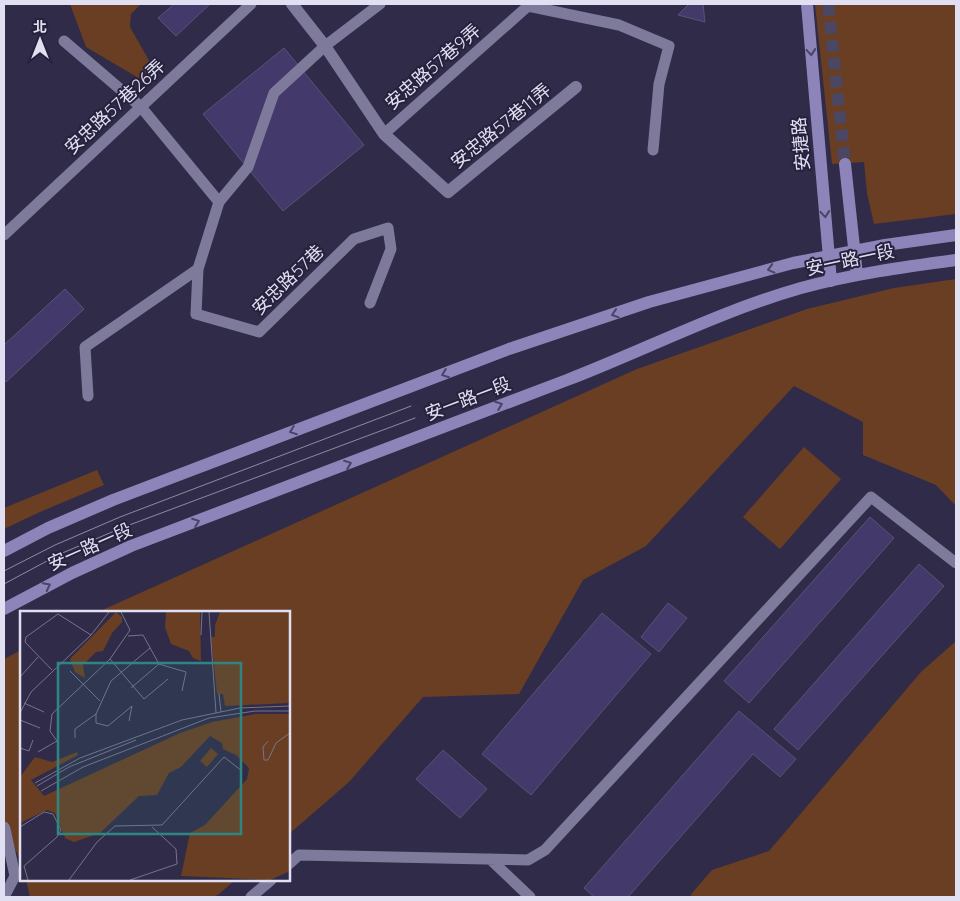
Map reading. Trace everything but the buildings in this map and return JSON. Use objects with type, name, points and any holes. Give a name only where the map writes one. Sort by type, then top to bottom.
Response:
[{"type":"street","points":[[292,4],[326,46],[384,134]]},
{"type":"street","name":"安捷路","points":[[807,4],[831,281]]},
{"type":"street","name":"安忠路57巷11弄","points":[[384,134],[448,192],[576,87]]},
{"type":"street","points":[[845,164],[857,275]]},
{"type":"street","name":"安一路一段","points":[[4,551],[48,528],[112,500],[509,349],[649,302],[793,263],[894,243],[956,235]]},
{"type":"street","name":"安一路一段","points":[[4,609],[72,573],[131,546],[573,377],[752,304],[792,291],[857,275],[890,268],[956,260]]},
{"type":"lane","name":"安忠路57巷26弄","points":[[4,235],[251,4]]},
{"type":"lane","name":"安忠路57巷","points":[[370,303],[391,249],[388,228],[354,239],[259,332],[196,314],[198,269],[219,202],[248,167],[274,93],[326,46],[380,4]]},
{"type":"lane","points":[[527,5],[619,24],[670,46],[659,84],[653,150]]},
{"type":"lane","name":"安忠路57巷9弄","points":[[384,134],[527,5]]},
{"type":"lane","points":[[64,41],[141,107],[219,202]]},
{"type":"lane","points":[[88,396],[85,347],[198,269]]},
{"type":"lane","points":[[290,863],[298,855],[528,860],[545,850],[871,497],[956,563]]},
{"type":"lane","points":[[4,828],[15,876],[4,897]]},
{"type":"lane","points":[[490,859],[530,897]]},
{"type":"lane","points":[[251,897],[270,881]]},
{"type":"shaded area","points":[[70,4],[141,4],[131,14],[130,27],[151,64],[142,80],[86,47]]},
{"type":"shaded area","points":[[815,4],[956,4],[956,214],[874,224],[867,193],[864,162],[832,164]]},
{"type":"shaded area","points":[[956,279],[956,506],[936,485],[863,455],[863,422],[794,386],[646,546],[583,580],[519,694],[423,697],[349,782],[290,833],[290,611],[100,611],[637,369],[807,309],[894,288]]},
{"type":"shaded area","points":[[804,447],[841,479],[780,549],[743,517]]},
{"type":"shaded area","points":[[97,470],[104,485],[4,529],[4,508]]},
{"type":"shaded area","points":[[956,641],[956,897],[690,897],[712,870],[769,851],[921,672]]},
{"type":"shaded area","points":[[20,651],[20,859],[4,828],[4,659]]},
{"type":"shaded area","points":[[26,881],[234,881],[218,895],[211,897],[30,897]]},
{"type":"tunnel","points":[[828,4],[845,164]]},
{"type":"tram line","points":[[4,571],[55,545],[120,517],[411,406]]},
{"type":"tram line","points":[[4,584],[60,554],[124,527],[415,418]]}]
